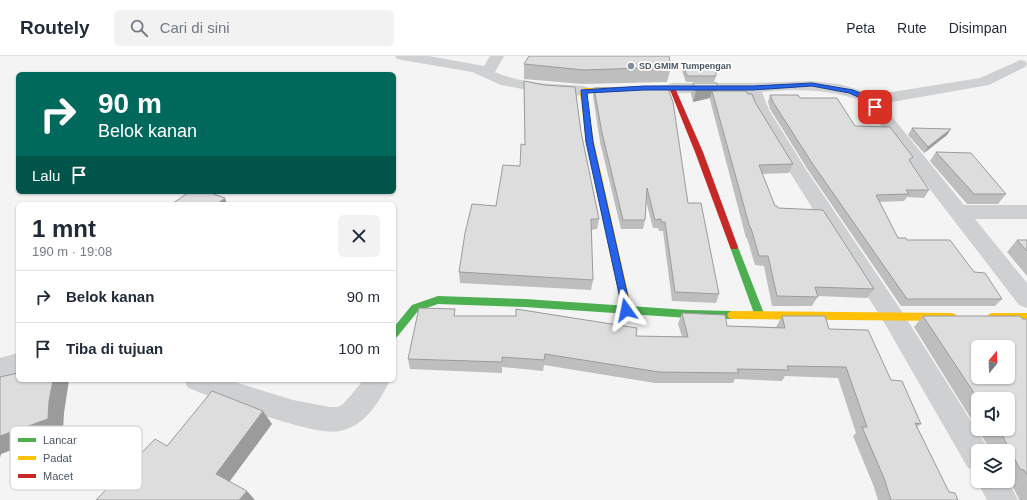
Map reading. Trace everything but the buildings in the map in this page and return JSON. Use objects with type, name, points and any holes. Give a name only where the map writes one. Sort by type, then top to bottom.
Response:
[{"type":"street","points":[[409,56],[476,68],[501,80],[537,87],[584,91],[672,88],[753,88],[812,84],[838,88],[868,98],[892,97],[984,82],[1020,64]]},
{"type":"street","points":[[487,72],[497,56]]},
{"type":"street","points":[[672,88],[699,152],[760,316]]},
{"type":"street","points":[[753,88],[761,110],[794,164],[893,317],[971,446]]},
{"type":"street","points":[[584,91],[590,142],[626,310]]},
{"type":"street","points":[[868,98],[1027,299]]},
{"type":"street","points":[[959,212],[1027,212]]},
{"type":"street","points":[[396,332],[415,308],[438,300],[688,314],[760,316],[964,317]]},
{"type":"street","points":[[980,317],[1027,317]]},
{"type":"street","points":[[0,369],[16,365]]},
{"type":"street","points":[[203,382],[311,417],[339,420],[360,407],[376,382]]},
{"type":"street","points":[[996,488],[1004,500]]},
{"type":"traffic: fast","points":[[734,247],[760,316]]},
{"type":"traffic: fast","points":[[396,332],[415,308],[438,300],[525,303],[688,314],[732,315]]},
{"type":"traffic: slow","points":[[627,310],[590,142],[583,93],[585,90],[646,89]]},
{"type":"traffic: slow","points":[[732,315],[952,317]]},
{"type":"traffic: slow","points":[[992,317],[1027,317]]},
{"type":"traffic: jam","points":[[646,89],[672,88],[699,152],[734,247]]},
{"type":"place","name":"SD GMIM Tumpengan","points":[[631,66]]},
{"type":"route","points":[[626,310],[590,142],[583,93],[585,90],[644,88],[753,88],[812,84],[850,91],[868,98],[875,107]]}]
